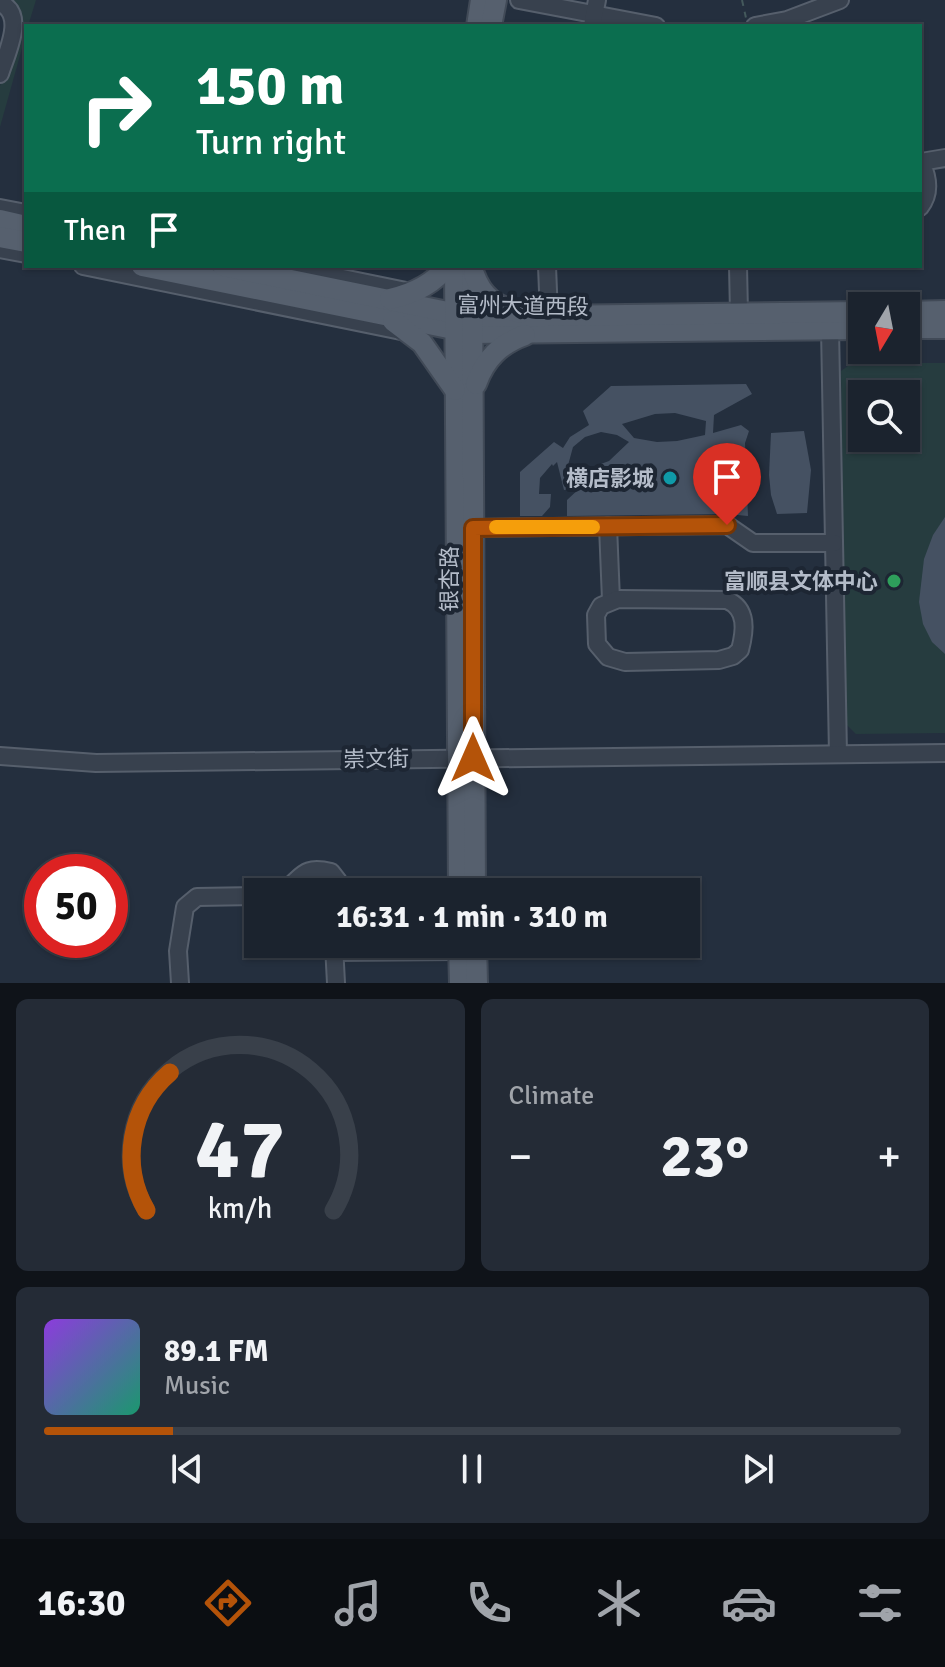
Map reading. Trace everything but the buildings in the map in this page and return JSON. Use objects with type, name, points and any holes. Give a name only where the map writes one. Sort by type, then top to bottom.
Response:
[{"type":"main road","points":[[477,24],[481,0]]},
{"type":"main road","points":[[491,24],[496,0]]},
{"type":"main road","points":[[0,220],[24,226]]},
{"type":"main road","points":[[0,237],[24,242]]},
{"type":"main road","name":"富州大道西段","points":[[154,268],[464,323],[848,312]]},
{"type":"main road","name":"富州大道西段","points":[[231,268],[387,308]]},
{"type":"main road","points":[[445,268],[433,281],[387,308],[464,390],[491,355],[538,321]]},
{"type":"main road","name":"银杏路","points":[[466,268],[465,758],[474,878]]},
{"type":"main road","points":[[467,268],[486,297],[538,321]]},
{"type":"main road","points":[[920,312],[945,311]]},
{"type":"main road","name":"富州大道西段","points":[[538,321],[848,329]]},
{"type":"main road","points":[[920,328],[945,328]]},
{"type":"main road","name":"银杏路","points":[[460,878],[473,528],[464,390]]},
{"type":"main road","points":[[460,983],[463,958]]},
{"type":"main road","points":[[469,958],[477,983]]},
{"type":"street","points":[[519,0],[647,24]]},
{"type":"street","points":[[766,24],[787,20],[840,0]]},
{"type":"street","points":[[0,3],[12,11],[14,21],[2,56],[0,74]]},
{"type":"street","points":[[922,161],[945,158]]},
{"type":"street","points":[[922,167],[927,183],[927,194],[922,203]]},
{"type":"street","points":[[0,208],[24,213]]},
{"type":"street","points":[[0,249],[24,254]]},
{"type":"street","points":[[93,268],[410,333]]},
{"type":"street","points":[[294,268],[413,292]]},
{"type":"street","points":[[538,321],[547,268]]},
{"type":"street","points":[[738,268],[739,313]]},
{"type":"street","points":[[830,329],[838,754]]},
{"type":"street","points":[[473,528],[727,525],[753,543],[834,543]]},
{"type":"street","points":[[608,526],[611,600]]},
{"type":"street","points":[[611,600],[727,600],[735,603],[744,619],[740,650],[733,656],[719,660],[625,662],[608,657],[597,644],[595,626],[601,606],[611,600]]},
{"type":"street","name":"崇文街","points":[[0,756],[96,763],[945,753]]},
{"type":"street","points":[[297,878],[312,869],[331,872],[336,878]]},
{"type":"street","points":[[180,983],[178,951],[185,907],[190,900],[197,897],[244,896]]},
{"type":"street","points":[[335,958],[336,983]]},
{"type":"path","points":[[742,0],[747,24]]},
{"type":"green space","points":[[0,0],[36,0],[29,24],[24,24],[24,41],[0,127],[0,86],[17,26]]},
{"type":"green space","name":"富顺县文体中心","points":[[945,363],[945,733],[856,734],[846,724],[841,371],[851,364]]},
{"type":"slow traffic","points":[[496,527],[593,527]]},
{"type":"place","name":"横店影城","points":[[670,478]]},
{"type":"place","name":"富顺县文体中心","points":[[894,581]]},
{"type":"route","points":[[473,758],[473,528],[727,525]]}]
